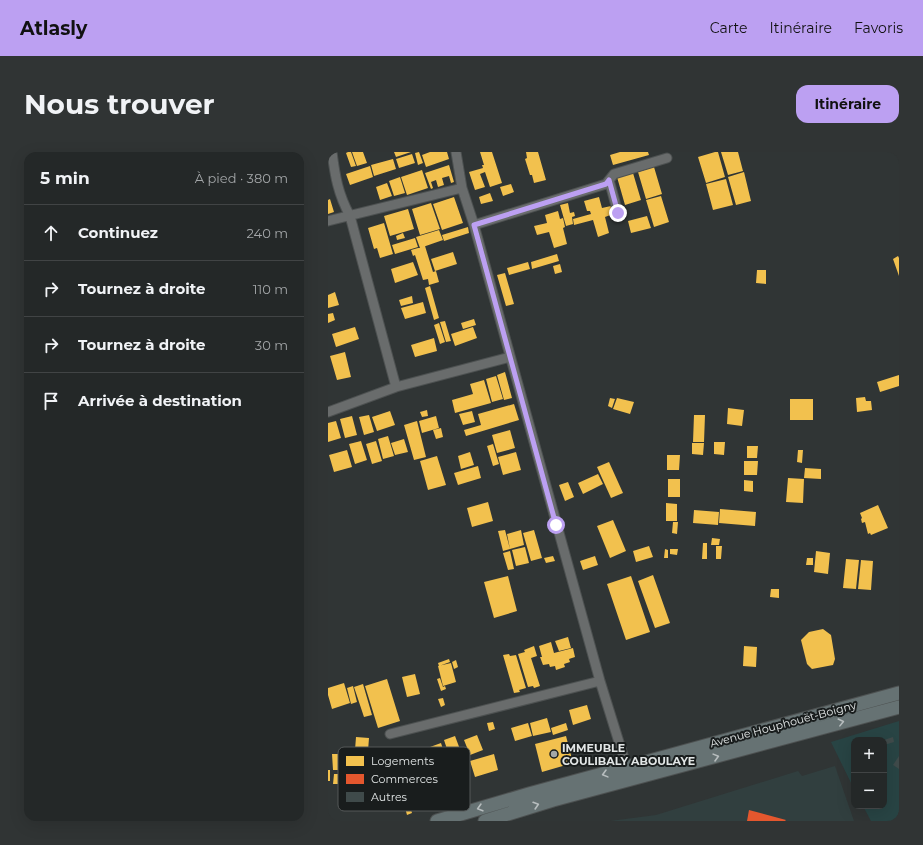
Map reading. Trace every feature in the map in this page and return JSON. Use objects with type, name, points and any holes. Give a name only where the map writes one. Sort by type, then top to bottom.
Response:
[{"type":"highway","name":"Avenue Houphouët-Boigny","points":[[437,821],[529,794],[899,693]]},
{"type":"highway","name":"Avenue Houphouët-Boigny","points":[[485,821],[553,800],[899,707]]},
{"type":"street","points":[[332,152],[336,183],[343,203],[350,216],[396,387]]},
{"type":"street","points":[[456,152],[462,188],[474,225],[600,681],[627,768]]},
{"type":"street","points":[[474,225],[606,184],[614,174],[667,158]]},
{"type":"street","points":[[609,180],[618,213]]},
{"type":"street","points":[[328,221],[462,188]]},
{"type":"street","points":[[328,412],[396,387],[510,357]]},
{"type":"street","points":[[390,734],[600,681]]},
{"type":"shaded area","points":[[899,721],[899,821],[871,821],[865,809],[887,809],[887,737],[851,737],[851,783],[831,742]]},
{"type":"shaded area","points":[[835,766],[854,821],[610,821],[656,815],[798,771],[802,776]]},
{"type":"building: Logements","points":[[351,152],[356,166],[351,167],[346,153]]},
{"type":"building: Logements","points":[[352,152],[363,152],[367,163],[357,166]]},
{"type":"building: Logements","points":[[394,152],[411,152],[396,157]]},
{"type":"building: Logements","points":[[419,152],[423,163],[418,165],[415,153]]},
{"type":"building: Logements","points":[[430,152],[447,152],[449,159],[426,167],[422,155]]},
{"type":"building: Logements","points":[[480,152],[492,152],[502,183],[490,187],[485,172],[480,174],[485,187],[475,190],[469,172],[483,168],[482,165],[484,165]]},
{"type":"building: Logements","points":[[526,152],[538,152],[546,180],[534,183],[525,159],[527,158]]},
{"type":"building: Logements","points":[[620,152],[648,152],[649,155],[613,165],[610,155]]},
{"type":"building: Logements","points":[[718,152],[725,177],[706,183],[698,157]]},
{"type":"building: Logements","points":[[721,152],[738,152],[743,171],[728,175]]},
{"type":"building: Logements","points":[[412,154],[415,163],[399,168],[396,159]]},
{"type":"building: Logements","points":[[393,159],[396,169],[374,176],[371,165]]},
{"type":"building: Logements","points":[[449,165],[454,182],[451,183],[449,176],[442,178],[444,185],[438,187],[436,180],[431,182],[433,188],[431,189],[425,173]]},
{"type":"building: Logements","points":[[370,166],[373,177],[350,185],[346,174]]},
{"type":"building: Logements","points":[[654,167],[662,194],[646,199],[638,172]]},
{"type":"building: Logements","points":[[422,170],[428,188],[407,195],[401,177]]},
{"type":"building: Logements","points":[[744,172],[751,201],[736,205],[728,177]]},
{"type":"building: Logements","points":[[633,173],[641,200],[625,205],[617,177]]},
{"type":"building: Logements","points":[[400,177],[405,193],[394,196],[389,181]]},
{"type":"building: Logements","points":[[726,179],[733,205],[713,210],[706,184]]},
{"type":"building: Logements","points":[[387,183],[392,196],[380,200],[376,187]]},
{"type":"building: Logements","points":[[511,184],[514,192],[503,196],[500,187]]},
{"type":"building: Logements","points":[[490,193],[493,201],[481,204],[479,197]]},
{"type":"building: Logements","points":[[661,196],[669,222],[654,227],[646,200]]},
{"type":"building: Logements","points":[[454,197],[463,223],[442,230],[433,204]]},
{"type":"building: Logements","points":[[599,197],[602,208],[611,206],[613,214],[605,217],[609,233],[598,237],[593,220],[574,225],[573,219],[591,214],[590,211],[587,211],[584,201]]},
{"type":"building: Logements","points":[[330,199],[334,212],[328,214],[328,200]]},
{"type":"building: Logements","points":[[431,203],[440,229],[420,235],[412,209]]},
{"type":"building: Logements","points":[[568,203],[570,213],[574,212],[575,216],[572,217],[573,224],[566,226],[560,205]]},
{"type":"building: Logements","points":[[408,209],[414,229],[390,236],[384,216]]},
{"type":"building: Logements","points":[[558,211],[560,219],[563,218],[565,227],[563,228],[567,244],[554,248],[549,232],[537,235],[534,226],[547,223],[545,215]]},
{"type":"building: Logements","points":[[647,216],[651,228],[631,233],[628,221]]},
{"type":"building: Logements","points":[[384,223],[393,254],[380,258],[377,248],[374,249],[368,228]]},
{"type":"building: Logements","points":[[468,227],[469,233],[444,241],[442,235]]},
{"type":"building: Logements","points":[[439,230],[443,240],[420,248],[416,237]]},
{"type":"building: Logements","points":[[403,233],[405,238],[397,240],[396,236]]},
{"type":"building: Logements","points":[[415,238],[418,247],[395,254],[392,245]]},
{"type":"building: Logements","points":[[425,246],[433,272],[436,271],[439,282],[429,285],[428,279],[423,280],[415,255],[413,256],[411,250]]},
{"type":"building: Logements","points":[[453,252],[457,264],[435,271],[431,259]]},
{"type":"building: Logements","points":[[557,254],[559,261],[532,269],[531,262]]},
{"type":"building: Logements","points":[[898,256],[899,258],[899,276],[893,259]]},
{"type":"building: Logements","points":[[413,262],[418,275],[395,283],[391,269]]},
{"type":"building: Logements","points":[[528,262],[530,269],[509,275],[507,268]]},
{"type":"building: Logements","points":[[560,264],[562,272],[555,274],[553,266]]},
{"type":"building: Logements","points":[[757,270],[766,270],[766,284],[756,283]]},
{"type":"building: Logements","points":[[505,273],[514,304],[506,306],[497,275]]},
{"type":"building: Logements","points":[[430,286],[439,318],[434,320],[425,288]]},
{"type":"building: Logements","points":[[335,292],[339,305],[328,308],[328,295]]},
{"type":"building: Logements","points":[[412,296],[413,303],[401,306],[399,300]]},
{"type":"building: Logements","points":[[423,302],[426,313],[405,319],[401,308]]},
{"type":"building: Logements","points":[[333,313],[335,320],[328,323],[328,314]]},
{"type":"building: Logements","points":[[474,319],[476,325],[463,329],[461,323]]},
{"type":"building: Logements","points":[[445,321],[451,341],[446,342],[440,322]]},
{"type":"building: Logements","points":[[439,323],[445,342],[440,344],[434,325]]},
{"type":"building: Logements","points":[[355,327],[359,339],[336,347],[332,334]]},
{"type":"building: Logements","points":[[473,327],[477,338],[455,346],[451,334]]},
{"type":"building: Logements","points":[[434,338],[437,351],[415,357],[411,345]]},
{"type":"building: Logements","points":[[345,352],[351,377],[337,380],[330,356]]},
{"type":"building: Logements","points":[[505,372],[512,398],[504,400],[497,375]]},
{"type":"building: Logements","points":[[899,375],[899,386],[880,392],[877,382]]},
{"type":"building: Logements","points":[[496,376],[503,399],[492,402],[486,379]]},
{"type":"building: Logements","points":[[484,380],[491,403],[455,413],[452,400],[473,394],[470,384]]},
{"type":"building: Logements","points":[[865,397],[866,401],[871,401],[872,410],[857,412],[856,398]]},
{"type":"building: Logements","points":[[610,398],[615,399],[612,408],[608,406]]},
{"type":"building: Logements","points":[[617,398],[634,402],[630,414],[613,409]]},
{"type":"building: Logements","points":[[790,399],[813,399],[813,420],[790,420]]},
{"type":"building: Logements","points":[[514,404],[519,420],[466,436],[464,430],[481,425],[478,414]]},
{"type":"building: Logements","points":[[728,408],[744,410],[742,426],[727,424]]},
{"type":"building: Logements","points":[[427,410],[428,416],[422,417],[420,412]]},
{"type":"building: Logements","points":[[390,411],[395,425],[377,431],[372,417]]},
{"type":"building: Logements","points":[[472,411],[475,422],[463,425],[459,414]]},
{"type":"building: Logements","points":[[369,415],[374,432],[364,435],[359,417]]},
{"type":"building: Logements","points":[[694,415],[705,415],[704,442],[693,442]]},
{"type":"building: Logements","points":[[352,416],[357,435],[345,438],[340,419]]},
{"type":"building: Logements","points":[[436,416],[439,428],[422,433],[419,421]]},
{"type":"building: Logements","points":[[336,421],[341,438],[328,442],[328,423]]},
{"type":"building: Logements","points":[[417,421],[426,457],[414,460],[404,425]]},
{"type":"building: Logements","points":[[441,428],[443,437],[436,439],[433,430]]},
{"type":"building: Logements","points":[[510,430],[515,448],[497,453],[492,435]]},
{"type":"building: Logements","points":[[388,436],[394,456],[383,459],[378,439]]},
{"type":"building: Logements","points":[[404,439],[408,452],[395,455],[391,443]]},
{"type":"building: Logements","points":[[361,441],[367,460],[355,464],[349,444]]},
{"type":"building: Logements","points":[[376,441],[382,461],[372,464],[366,444]]},
{"type":"building: Logements","points":[[714,442],[725,442],[724,455],[714,454]]},
{"type":"building: Logements","points":[[692,443],[704,443],[703,455],[692,454]]},
{"type":"building: Logements","points":[[493,444],[499,464],[493,466],[487,446]]},
{"type":"building: Logements","points":[[747,446],[758,446],[757,458],[747,458]]},
{"type":"building: Logements","points":[[347,450],[352,467],[334,472],[329,455]]},
{"type":"building: Logements","points":[[798,450],[803,450],[802,463],[797,462]]},
{"type":"building: Logements","points":[[470,452],[474,465],[461,469],[458,456]]},
{"type":"building: Logements","points":[[516,452],[521,470],[503,475],[498,457]]},
{"type":"building: Logements","points":[[667,455],[680,455],[679,470],[667,470]]},
{"type":"building: Logements","points":[[437,456],[446,485],[428,490],[420,461]]},
{"type":"building: Logements","points":[[744,461],[758,461],[757,475],[744,475]]},
{"type":"building: Logements","points":[[609,462],[623,493],[611,498],[597,467]]},
{"type":"building: Logements","points":[[478,466],[481,478],[458,485],[454,473]]},
{"type":"building: Logements","points":[[805,468],[821,469],[821,479],[804,478]]},
{"type":"building: Logements","points":[[598,474],[603,484],[583,494],[578,483]]},
{"type":"building: Logements","points":[[788,478],[804,479],[803,503],[786,502]]},
{"type":"building: Logements","points":[[668,479],[680,479],[680,497],[668,497]]},
{"type":"building: Logements","points":[[744,480],[753,481],[753,492],[744,491]]},
{"type":"building: Logements","points":[[568,482],[574,497],[565,501],[559,485]]},
{"type":"building: Logements","points":[[488,502],[493,521],[472,527],[467,508]]},
{"type":"building: Logements","points":[[666,503],[677,504],[677,521],[666,521]]},
{"type":"building: Logements","points":[[878,505],[888,528],[871,535],[870,533],[868,534],[865,522],[862,523],[860,513]]},
{"type":"building: Logements","points":[[720,509],[756,512],[755,526],[719,523]]},
{"type":"building: Logements","points":[[694,510],[719,512],[718,525],[693,523]]},
{"type":"building: Logements","points":[[613,520],[626,551],[610,558],[597,526]]},
{"type":"building: Logements","points":[[673,522],[678,522],[677,534],[672,533]]},
{"type":"building: Logements","points":[[505,530],[510,549],[503,551],[498,531]]},
{"type":"building: Logements","points":[[521,530],[524,545],[510,549],[507,534]]},
{"type":"building: Logements","points":[[534,530],[542,558],[531,561],[523,533]]},
{"type":"building: Logements","points":[[712,538],[720,539],[719,545],[711,545]]},
{"type":"building: Logements","points":[[703,543],[707,543],[707,559],[702,559]]},
{"type":"building: Logements","points":[[649,546],[653,557],[636,562],[633,551]]},
{"type":"building: Logements","points":[[716,546],[722,546],[721,559],[716,559]]},
{"type":"building: Logements","points":[[525,547],[529,563],[516,566],[512,550]]},
{"type":"building: Logements","points":[[665,549],[668,550],[668,558],[664,558]]},
{"type":"building: Logements","points":[[670,549],[678,549],[677,555],[670,554]]},
{"type":"building: Logements","points":[[510,551],[514,569],[508,570],[503,553]]},
{"type":"building: Logements","points":[[816,551],[830,553],[828,574],[814,572]]},
{"type":"building: Logements","points":[[553,556],[555,561],[546,563],[544,558]]},
{"type":"building: Logements","points":[[595,556],[598,565],[583,570],[580,561]]},
{"type":"building: Logements","points":[[807,558],[813,558],[813,565],[806,565]]},
{"type":"building: Logements","points":[[846,559],[859,560],[856,589],[843,588]]},
{"type":"building: Logements","points":[[861,560],[873,561],[871,590],[858,589]]},
{"type":"building: Logements","points":[[653,575],[670,623],[655,628],[638,581]]},
{"type":"building: Logements","points":[[508,576],[517,611],[494,618],[484,582]]},
{"type":"building: Logements","points":[[631,576],[650,632],[626,640],[607,584]]},
{"type":"building: Logements","points":[[771,589],[779,589],[779,598],[770,597]]},
{"type":"building: Logements","points":[[823,629],[831,635],[835,659],[833,665],[812,669],[807,664],[801,640],[809,632]]},
{"type":"building: Logements","points":[[568,637],[571,648],[559,651],[555,641]]},
{"type":"building: Logements","points":[[551,642],[554,653],[573,648],[575,657],[569,659],[570,662],[564,664],[565,667],[556,670],[555,666],[550,667],[549,664],[543,665],[540,657],[542,657],[539,646]]},
{"type":"building: Logements","points":[[534,646],[537,656],[531,658],[540,686],[534,688],[533,686],[528,687],[518,654],[525,652],[524,650]]},
{"type":"building: Logements","points":[[744,646],[757,647],[756,667],[743,666]]},
{"type":"building: Logements","points":[[509,654],[510,656],[516,655],[526,688],[519,690],[520,692],[514,693],[503,655]]},
{"type":"building: Logements","points":[[449,659],[450,662],[439,666],[438,663]]},
{"type":"building: Logements","points":[[456,660],[458,667],[454,669],[452,662]]},
{"type":"building: Logements","points":[[451,663],[456,682],[443,686],[438,666]]},
{"type":"building: Logements","points":[[415,674],[420,694],[407,697],[402,677]]},
{"type":"building: Logements","points":[[440,678],[443,687],[445,686],[446,689],[441,691],[437,679]]},
{"type":"building: Logements","points":[[387,679],[400,721],[378,728],[365,686]]},
{"type":"building: Logements","points":[[344,683],[350,703],[332,709],[328,695],[328,688]]},
{"type":"building: Logements","points":[[363,684],[372,715],[364,717],[354,687]]},
{"type":"building: Logements","points":[[353,686],[357,702],[351,704],[347,688]]},
{"type":"building: Logements","points":[[443,698],[445,705],[441,707],[438,699]]},
{"type":"building: Logements","points":[[587,705],[591,719],[573,725],[569,710]]},
{"type":"building: Logements","points":[[547,718],[551,732],[533,736],[530,723]]},
{"type":"building: Logements","points":[[493,722],[495,729],[489,731],[487,723]]},
{"type":"building: Logements","points":[[528,723],[532,736],[515,741],[511,728]]},
{"type":"building: Logements","points":[[566,723],[568,730],[553,735],[551,728]]},
{"type":"building: Logements","points":[[477,735],[483,750],[470,755],[470,747],[467,747],[464,740]]},
{"type":"building: Logements","points":[[455,736],[459,747],[446,747],[444,740]]},
{"type":"building: Logements","name":"IMMEUBLE COULIBALY ABOULAYE","points":[[566,736],[573,763],[542,772],[535,744]]},
{"type":"building: Logements","points":[[356,737],[369,738],[368,747],[355,747]]},
{"type":"building: Logements","points":[[441,743],[442,747],[430,747]]},
{"type":"building: Logements","points":[[332,754],[338,754],[338,770],[333,770]]},
{"type":"building: Logements","points":[[494,754],[498,770],[475,777],[470,761]]},
{"type":"building: Logements","points":[[328,770],[330,770],[330,781],[328,781]]},
{"type":"building: Logements","points":[[334,774],[338,774],[338,784],[333,784]]},
{"type":"building: Logements","points":[[406,811],[411,811],[412,813],[407,815]]},
{"type":"building: Commerces","points":[[749,810],[786,820],[747,821]]},
{"type":"building: Autres","points":[[893,737],[894,742],[887,744],[887,739]]},
{"type":"building: Autres","points":[[899,756],[899,769],[893,765]]},
{"type":"place","name":"IMMEUBLE COULIBALY ABOULAYE","points":[[554,754]]},
{"type":"route","points":[[556,525],[474,225],[606,184],[609,180],[618,213]]}]
